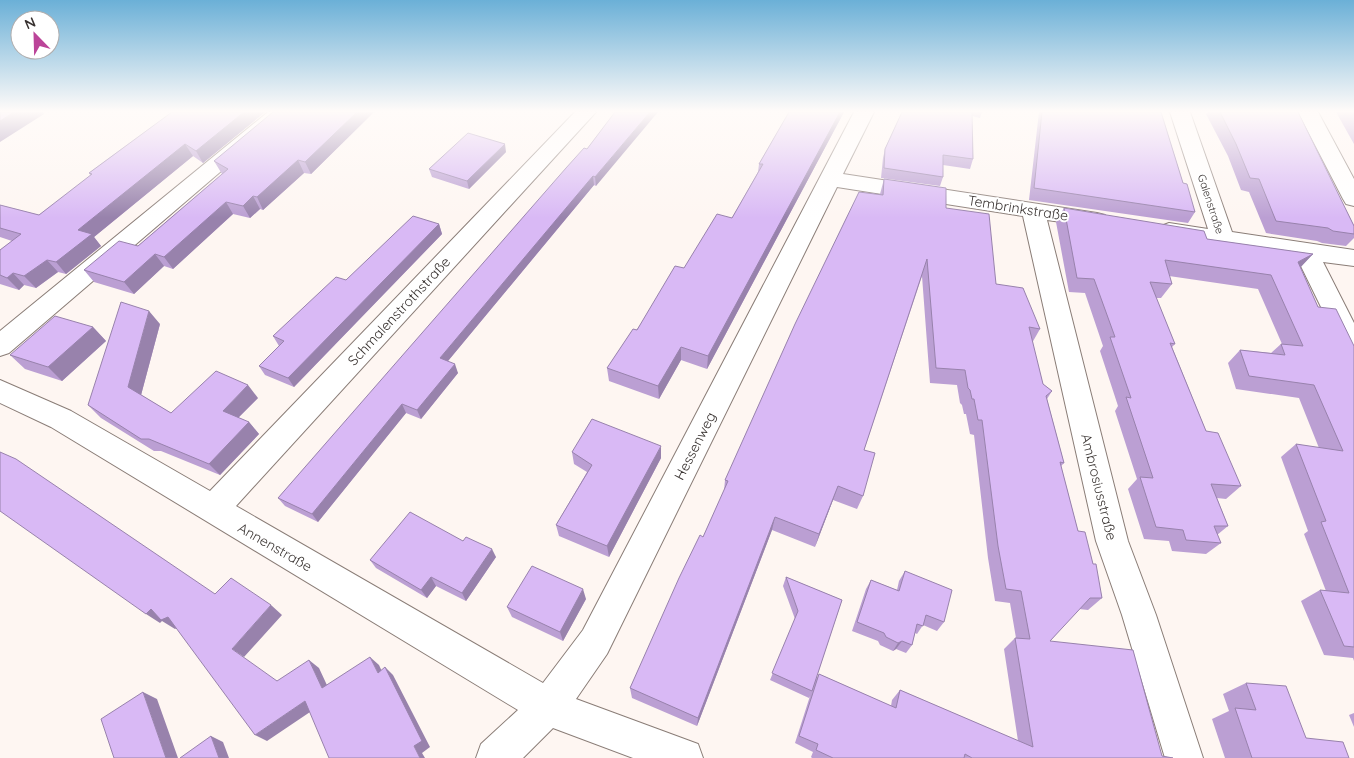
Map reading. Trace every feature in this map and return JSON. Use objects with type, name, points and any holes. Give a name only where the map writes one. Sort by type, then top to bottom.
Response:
[{"type":"street","points":[[0,346],[238,147]]},
{"type":"street","name":"Schmalenstrothstraße","points":[[212,510],[553,147]]},
{"type":"street","name":"Hessenweg","points":[[495,758],[548,707],[595,642],[847,147]]},
{"type":"street","name":"Galenstraße","points":[[1192,147],[1223,240]]},
{"type":"street","points":[[1327,147],[1354,199]]},
{"type":"street","name":"Tembrinkstraße","points":[[831,179],[1118,223]]},
{"type":"street","name":"Ambrosiusstraße","points":[[1033,210],[1112,541],[1139,615],[1184,758]]},
{"type":"street","points":[[1147,228],[1354,258]]},
{"type":"street","points":[[1306,252],[1354,349]]},
{"type":"street","name":"Annenstraße","points":[[0,391],[60,418],[212,510],[548,707],[684,758]]},
{"type":"building","points":[[124,147],[181,147],[78,230],[92,234],[56,262],[47,260],[24,276],[13,273],[7,278],[0,275],[0,250],[21,234],[0,228],[0,205],[39,215],[92,174],[89,173]]},
{"type":"building","points":[[190,147],[200,147],[196,151]]},
{"type":"building","points":[[230,147],[320,147],[305,162],[298,160],[257,197],[253,196],[243,206],[226,202],[164,257],[155,254],[124,282],[84,270],[119,241],[138,246],[228,169],[214,161]]},
{"type":"building","points":[[452,147],[502,147],[467,181],[429,169]]},
{"type":"building","points":[[588,147],[620,147],[595,177],[593,176],[440,358],[455,364],[417,410],[402,404],[312,514],[278,498],[566,168],[584,148]]},
{"type":"building","points":[[769,147],[821,147],[708,356],[681,347],[658,386],[607,368],[633,329],[637,330],[675,266],[684,268],[717,214],[732,218],[763,164],[759,164]]},
{"type":"building","points":[[886,147],[973,147],[973,159],[943,155],[943,177],[884,168]]},
{"type":"building","points":[[1038,147],[1172,147],[1183,183],[1187,184],[1195,212],[1034,188]]},
{"type":"building","points":[[1237,147],[1315,147],[1354,226],[1354,234],[1333,231],[1328,228],[1276,221],[1259,179],[1250,178]]},
{"type":"building","points":[[884,179],[946,188],[946,208],[989,214],[996,284],[1023,288],[1040,329],[1029,327],[1043,384],[1052,391],[1046,396],[1064,463],[1060,462],[1078,531],[1085,532],[1093,564],[1096,564],[1102,598],[1090,598],[1050,641],[1133,650],[1162,756],[1173,758],[972,758],[965,754],[964,758],[833,758],[816,750],[818,744],[799,736],[819,674],[896,708],[900,690],[1033,747],[1015,638],[1030,639],[1021,591],[1006,589],[998,546],[982,420],[978,420],[974,399],[972,399],[968,388],[965,370],[936,368],[927,259],[864,450],[875,453],[863,496],[838,486],[819,534],[775,517],[698,718],[630,688],[679,578],[700,535],[703,537],[728,481],[725,480],[795,324],[859,192],[883,195]]},
{"type":"building","points":[[1064,208],[1204,231],[1207,239],[1313,254],[1298,262],[1318,307],[1336,309],[1354,346],[1354,647],[1344,646],[1320,590],[1349,593],[1321,522],[1326,521],[1296,444],[1343,451],[1314,385],[1249,376],[1240,350],[1285,355],[1281,344],[1303,346],[1271,275],[1165,260],[1172,284],[1150,282],[1175,344],[1170,343],[1206,431],[1218,433],[1241,486],[1211,484],[1228,526],[1214,526],[1221,543],[1186,540],[1183,530],[1156,527],[1140,477],[1153,478],[1126,397],[1131,398],[1110,337],[1115,337],[1094,279],[1077,278]]},
{"type":"building","points":[[413,216],[439,224],[288,378],[259,366],[284,341],[273,336],[336,277],[346,280]]},
{"type":"building","points":[[121,302],[149,311],[128,387],[171,413],[216,371],[248,385],[223,411],[249,422],[209,464],[149,439],[141,439],[88,405]]},
{"type":"building","points":[[55,316],[93,327],[48,367],[10,355]]},
{"type":"building","points":[[592,419],[661,446],[607,546],[556,525],[592,465],[572,452]]},
{"type":"building","points":[[0,452],[16,459],[215,594],[231,578],[271,605],[232,649],[277,681],[309,660],[322,688],[370,657],[378,673],[385,667],[422,741],[414,746],[420,758],[329,758],[305,701],[255,735],[168,617],[161,620],[151,609],[146,614],[0,511]]},
{"type":"building","points":[[410,512],[463,541],[466,537],[492,549],[462,593],[431,577],[421,590],[370,560]]},
{"type":"building","points":[[532,566],[583,589],[560,632],[507,607]]},
{"type":"building","points":[[905,571],[952,590],[944,622],[926,615],[923,626],[917,624],[912,645],[902,641],[898,643],[886,637],[884,633],[857,622],[871,580],[899,591]]},
{"type":"building","points":[[786,577],[842,600],[812,691],[772,673],[798,611]]},
{"type":"building","points":[[1246,683],[1286,686],[1306,738],[1343,742],[1349,758],[1252,758],[1235,708],[1256,710]]},
{"type":"building","points":[[143,692],[166,758],[114,758],[101,719]]},
{"type":"building","points":[[211,736],[219,758],[180,758]]}]
